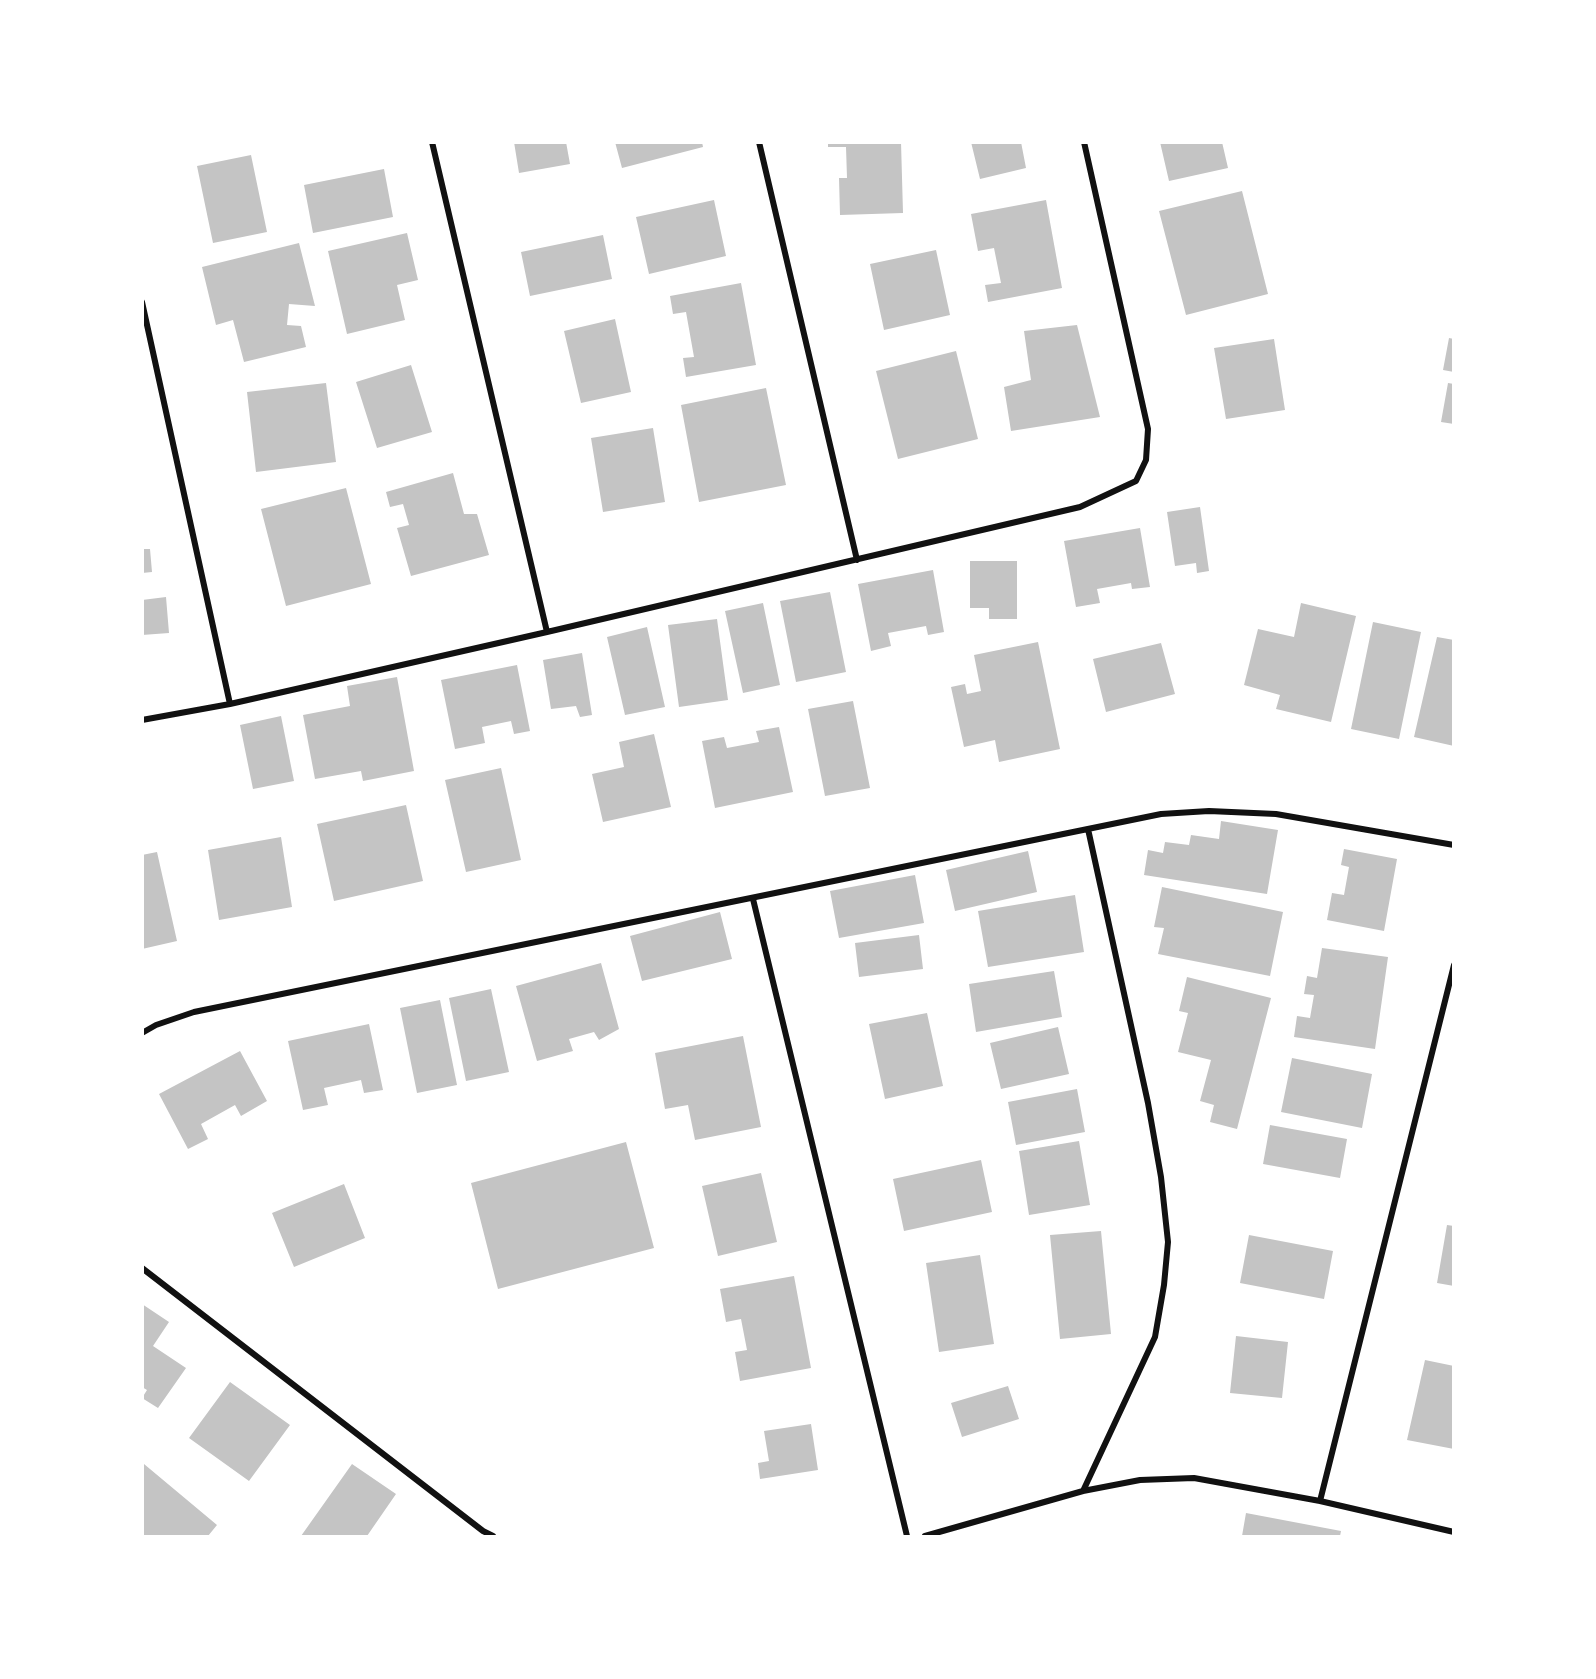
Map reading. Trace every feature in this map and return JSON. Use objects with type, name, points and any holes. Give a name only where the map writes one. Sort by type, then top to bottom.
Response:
[{"type":"street","points":[[432,142],[547,632]]},
{"type":"street","points":[[759,142],[857,560]]},
{"type":"street","points":[[142,720],[230,704],[1080,507],[1136,481],[1146,460],[1148,429],[1084,142]]},
{"type":"street","points":[[142,302],[230,704]]},
{"type":"street","points":[[142,1033],[156,1025],[194,1012],[1161,814],[1209,810],[1276,814],[1454,845]]},
{"type":"street","points":[[1083,1491],[1155,1337],[1164,1286],[1168,1242],[1161,1177],[1148,1103],[1088,830]]},
{"type":"street","points":[[753,898],[907,1536]]},
{"type":"street","points":[[1320,1501],[1454,965]]},
{"type":"street","points":[[142,1268],[474,1524],[493,1536]]},
{"type":"street","points":[[925,1536],[1083,1491],[1140,1480],[1194,1478],[1320,1501],[1454,1532]]},
{"type":"building","points":[[514,142],[566,142],[570,164],[519,173]]},
{"type":"building","points":[[615,142],[702,142],[703,147],[622,168]]},
{"type":"building","points":[[828,142],[901,142],[903,213],[840,215],[839,178],[847,178],[846,147],[828,147]]},
{"type":"building","points":[[971,142],[1021,142],[1026,168],[980,179]]},
{"type":"building","points":[[1160,142],[1222,142],[1228,168],[1169,181]]},
{"type":"building","points":[[251,155],[267,232],[213,243],[197,166]]},
{"type":"building","points":[[384,169],[393,217],[313,233],[304,185]]},
{"type":"building","points":[[1242,191],[1268,294],[1186,315],[1159,211]]},
{"type":"building","points":[[714,200],[726,256],[649,274],[636,217]]},
{"type":"building","points":[[1046,200],[1062,288],[988,302],[985,285],[1001,283],[994,248],[978,251],[971,214]]},
{"type":"building","points":[[407,233],[418,280],[397,285],[405,320],[347,334],[328,251]]},
{"type":"building","points":[[603,235],[612,279],[530,296],[521,252]]},
{"type":"building","points":[[299,243],[315,306],[289,304],[287,325],[301,326],[306,347],[244,362],[233,320],[216,325],[202,267]]},
{"type":"building","points":[[936,250],[950,315],[884,330],[870,264]]},
{"type":"building","points":[[741,283],[756,365],[686,377],[683,358],[694,357],[686,312],[673,314],[670,296]]},
{"type":"building","points":[[615,319],[631,392],[581,403],[564,331]]},
{"type":"building","points":[[1077,325],[1100,417],[1011,431],[1004,387],[1031,380],[1024,331]]},
{"type":"building","points":[[1449,338],[1454,339],[1454,372],[1443,370]]},
{"type":"building","points":[[1274,339],[1285,410],[1226,419],[1214,348]]},
{"type":"building","points":[[956,351],[978,439],[898,459],[876,371]]},
{"type":"building","points":[[411,365],[432,432],[377,448],[356,382]]},
{"type":"building","points":[[326,383],[336,462],[256,472],[247,392]]},
{"type":"building","points":[[1448,383],[1454,384],[1454,424],[1441,422]]},
{"type":"building","points":[[766,388],[786,485],[699,502],[681,405]]},
{"type":"building","points":[[653,428],[665,502],[603,512],[591,438]]},
{"type":"building","points":[[453,473],[464,514],[477,514],[489,555],[411,576],[397,528],[409,525],[403,504],[390,507],[386,492]]},
{"type":"building","points":[[346,488],[371,584],[286,606],[261,509]]},
{"type":"building","points":[[1200,507],[1209,571],[1197,573],[1196,563],[1175,566],[1167,512]]},
{"type":"building","points":[[1140,528],[1150,587],[1132,589],[1131,583],[1097,589],[1100,603],[1076,607],[1064,541]]},
{"type":"building","points":[[142,549],[150,549],[152,572],[142,573]]},
{"type":"building","points":[[970,561],[1017,561],[1017,619],[989,619],[989,608],[970,608]]},
{"type":"building","points":[[933,570],[944,632],[928,635],[926,626],[888,633],[891,646],[871,651],[858,584]]},
{"type":"building","points":[[830,592],[846,672],[796,682],[780,601]]},
{"type":"building","points":[[166,597],[169,633],[142,635],[142,600]]},
{"type":"building","points":[[763,603],[780,685],[743,693],[725,611]]},
{"type":"building","points":[[1301,603],[1356,616],[1331,722],[1276,709],[1280,695],[1244,685],[1258,629],[1294,637]]},
{"type":"building","points":[[717,619],[728,700],[679,707],[668,625]]},
{"type":"building","points":[[1373,622],[1421,632],[1399,739],[1351,729]]},
{"type":"building","points":[[647,627],[665,707],[625,715],[607,637]]},
{"type":"building","points":[[1437,637],[1454,640],[1454,746],[1414,737]]},
{"type":"building","points":[[1038,642],[1060,749],[999,762],[995,740],[964,747],[951,687],[965,684],[967,694],[981,691],[974,655]]},
{"type":"building","points":[[1161,643],[1175,694],[1106,712],[1093,659]]},
{"type":"building","points":[[582,653],[592,715],[580,717],[576,706],[551,709],[543,660]]},
{"type":"building","points":[[517,665],[530,731],[514,734],[511,721],[482,727],[485,743],[455,749],[441,680]]},
{"type":"building","points":[[397,677],[414,771],[363,781],[361,771],[315,779],[303,715],[350,706],[347,686]]},
{"type":"building","points":[[853,701],[870,788],[825,796],[808,709]]},
{"type":"building","points":[[281,716],[294,781],[253,789],[240,725]]},
{"type":"building","points":[[779,727],[793,792],[715,808],[702,741],[724,737],[727,748],[759,742],[756,731]]},
{"type":"building","points":[[654,734],[671,807],[603,822],[592,774],[624,767],[619,742]]},
{"type":"building","points":[[501,768],[521,860],[466,872],[445,780]]},
{"type":"building","points":[[406,805],[423,881],[334,901],[317,824]]},
{"type":"building","points":[[1221,821],[1278,830],[1267,894],[1144,875],[1148,850],[1163,853],[1165,842],[1189,845],[1191,835],[1219,839]]},
{"type":"building","points":[[281,837],[292,907],[219,920],[208,850]]},
{"type":"building","points":[[1344,849],[1397,859],[1384,931],[1327,920],[1332,893],[1344,895],[1349,867],[1341,865]]},
{"type":"building","points":[[1028,851],[1037,892],[955,911],[946,870]]},
{"type":"building","points":[[157,852],[177,941],[142,949],[142,855]]},
{"type":"building","points":[[915,875],[924,923],[839,938],[830,891]]},
{"type":"building","points":[[1162,887],[1283,912],[1270,976],[1158,954],[1164,928],[1154,927]]},
{"type":"building","points":[[1075,895],[1084,952],[988,967],[978,911]]},
{"type":"building","points":[[720,912],[732,959],[642,981],[630,936]]},
{"type":"building","points":[[919,935],[923,969],[859,977],[855,943]]},
{"type":"building","points":[[1322,948],[1388,957],[1375,1049],[1294,1037],[1297,1016],[1310,1018],[1314,995],[1304,994],[1307,976],[1317,978]]},
{"type":"building","points":[[601,963],[619,1029],[599,1040],[594,1032],[569,1039],[573,1051],[537,1061],[516,986]]},
{"type":"building","points":[[1054,971],[1062,1017],[976,1032],[969,984]]},
{"type":"building","points":[[1187,977],[1271,998],[1237,1129],[1210,1122],[1214,1105],[1200,1101],[1211,1060],[1178,1052],[1188,1013],[1179,1011]]},
{"type":"building","points":[[491,989],[509,1072],[466,1081],[449,998]]},
{"type":"building","points":[[440,1000],[457,1085],[417,1093],[400,1008]]},
{"type":"building","points":[[927,1013],[943,1086],[885,1099],[869,1024]]},
{"type":"building","points":[[369,1024],[383,1090],[364,1093],[361,1080],[324,1088],[328,1105],[303,1110],[288,1041]]},
{"type":"building","points":[[1058,1027],[1069,1074],[1001,1089],[990,1043]]},
{"type":"building","points":[[743,1036],[761,1127],[695,1140],[688,1105],[665,1109],[655,1053]]},
{"type":"building","points":[[240,1051],[267,1101],[241,1116],[235,1105],[201,1124],[208,1139],[188,1149],[159,1094]]},
{"type":"building","points":[[1292,1058],[1372,1074],[1362,1128],[1281,1112]]},
{"type":"building","points":[[1077,1089],[1085,1132],[1016,1145],[1008,1102]]},
{"type":"building","points":[[1270,1125],[1347,1139],[1340,1178],[1263,1164]]},
{"type":"building","points":[[1079,1141],[1090,1205],[1029,1215],[1019,1151]]},
{"type":"building","points":[[626,1142],[654,1248],[498,1289],[471,1183]]},
{"type":"building","points":[[981,1160],[992,1212],[904,1231],[893,1179]]},
{"type":"building","points":[[761,1173],[777,1242],[718,1256],[702,1186]]},
{"type":"building","points":[[344,1184],[365,1238],[294,1267],[272,1213]]},
{"type":"building","points":[[1447,1225],[1454,1226],[1454,1286],[1437,1283]]},
{"type":"building","points":[[1101,1231],[1111,1334],[1060,1339],[1050,1235]]},
{"type":"building","points":[[1249,1235],[1333,1251],[1324,1299],[1240,1283]]},
{"type":"building","points":[[980,1255],[994,1344],[939,1352],[926,1263]]},
{"type":"building","points":[[794,1276],[811,1368],[740,1381],[735,1352],[747,1350],[741,1319],[726,1322],[720,1289]]},
{"type":"building","points":[[142,1304],[169,1322],[153,1346],[186,1368],[158,1408],[142,1398],[147,1390],[142,1387]]},
{"type":"building","points":[[1236,1336],[1288,1342],[1282,1398],[1230,1393]]},
{"type":"building","points":[[1425,1360],[1454,1366],[1454,1449],[1407,1440]]},
{"type":"building","points":[[230,1382],[290,1425],[249,1481],[189,1438]]},
{"type":"building","points":[[1008,1386],[1019,1419],[962,1437],[951,1403]]},
{"type":"building","points":[[811,1424],[818,1470],[760,1479],[758,1463],[769,1461],[764,1431]]},
{"type":"building","points":[[144,1464],[217,1525],[208,1536],[142,1536],[142,1466]]},
{"type":"building","points":[[352,1464],[396,1494],[367,1536],[301,1536]]},
{"type":"building","points":[[1246,1513],[1341,1531],[1340,1536],[1242,1536]]}]
